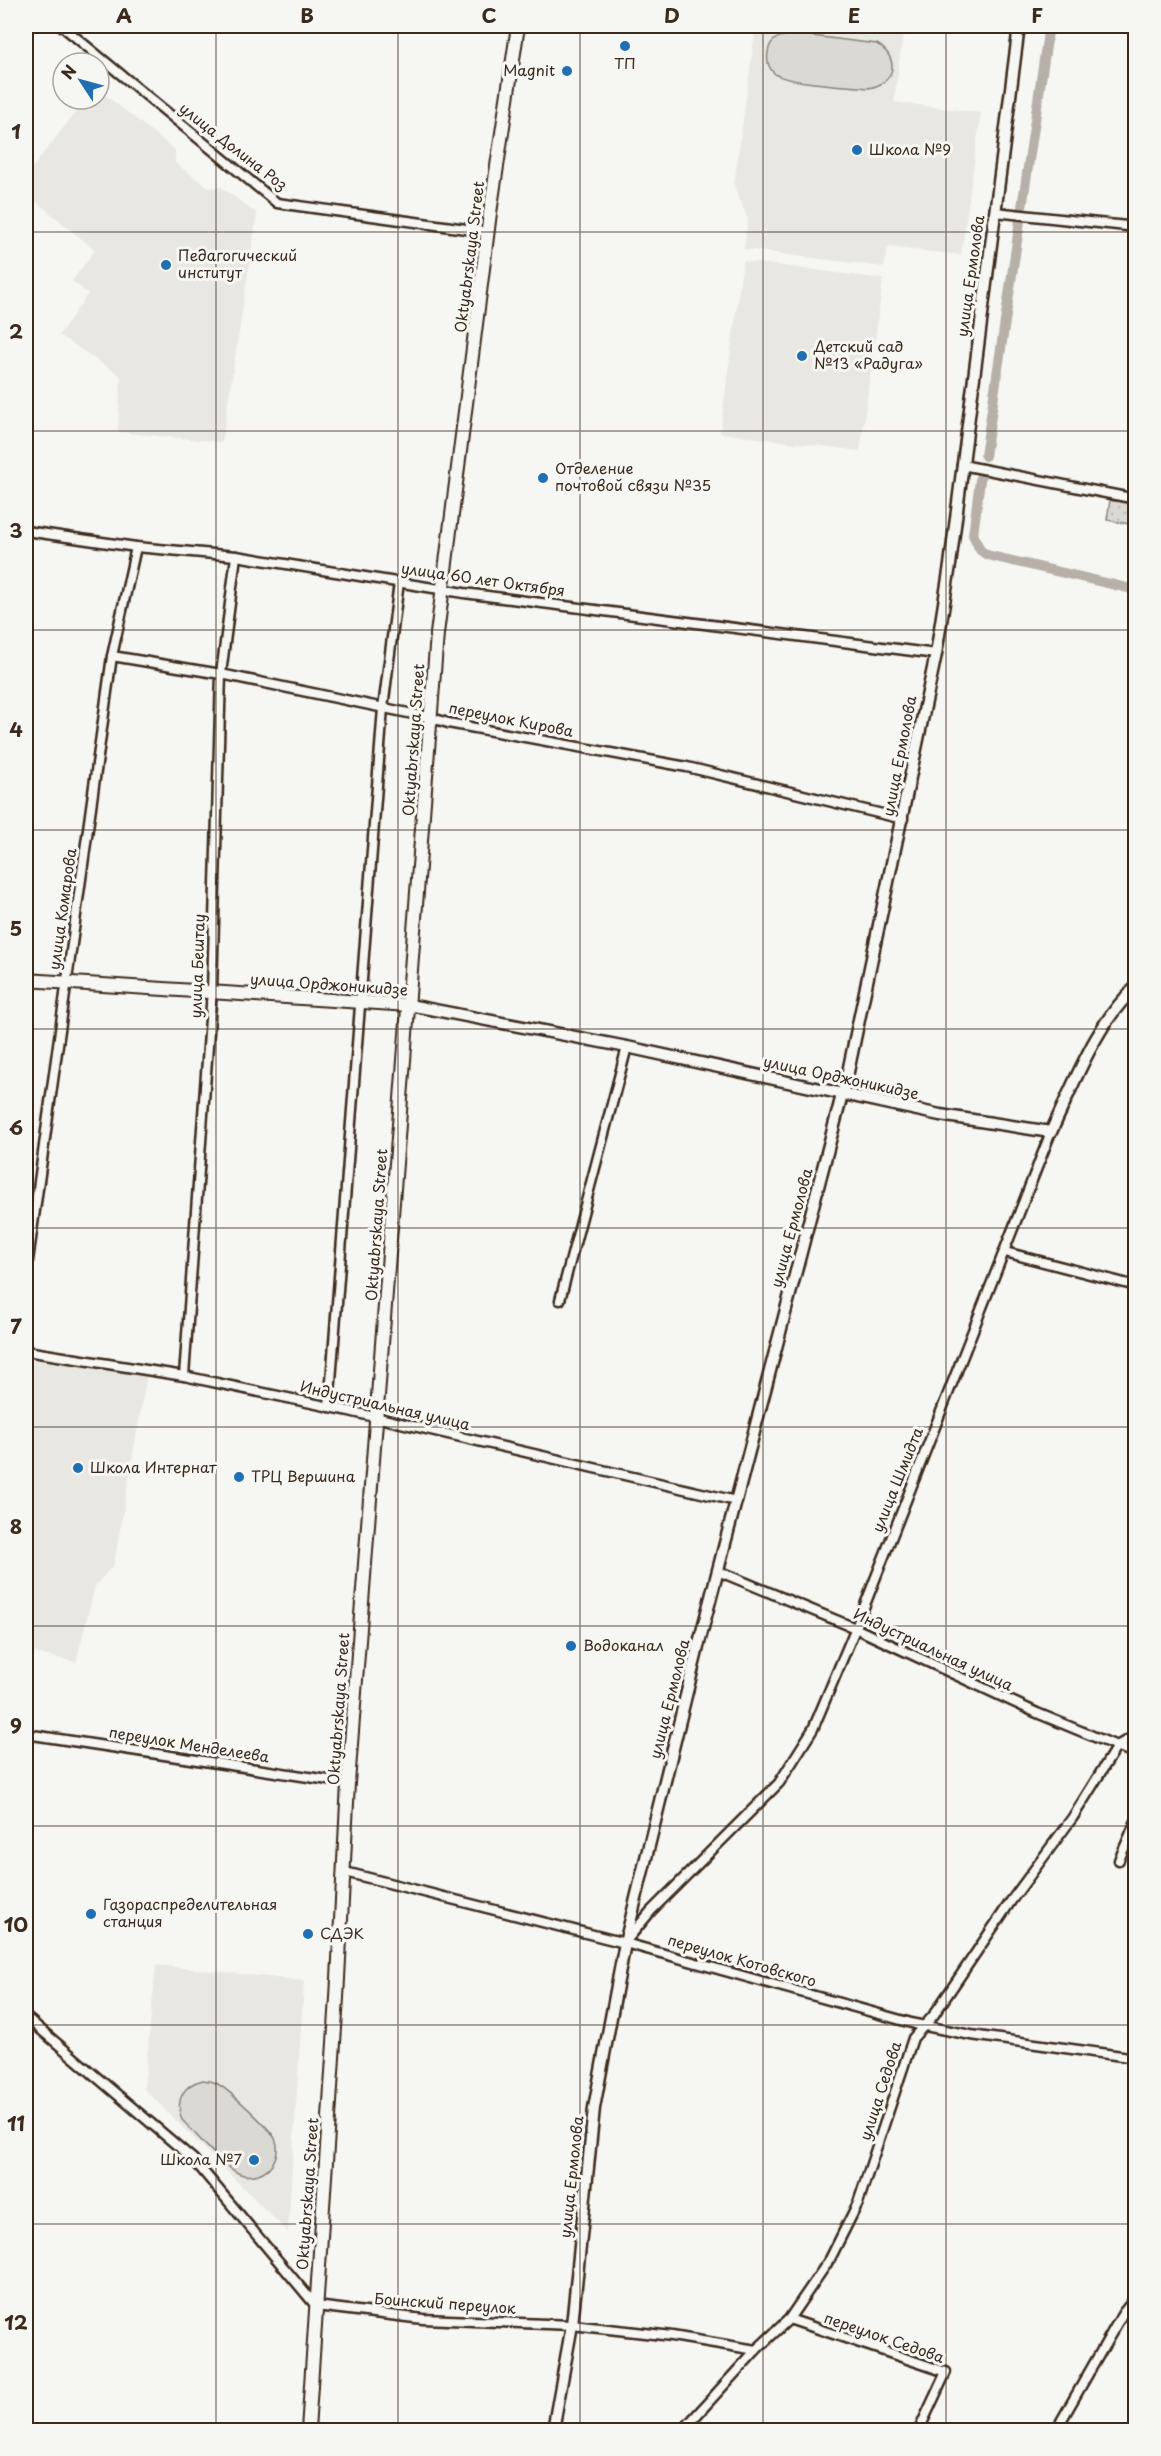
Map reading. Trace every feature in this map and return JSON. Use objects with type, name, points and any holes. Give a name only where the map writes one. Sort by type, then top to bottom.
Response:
[{"type":"main road","name":"Oktyabrskaya Street","points":[[308,2430],[345,1872],[348,1783],[442,589],[488,232],[518,26]]},
{"type":"main road","name":"улица Орджоникидзе","points":[[26,980],[409,1005]]},
{"type":"street","name":"улица Долина Роз","points":[[62,26],[277,202],[488,232]]},
{"type":"street","name":"улица Ермолова","points":[[554,2430],[572,2325],[594,2108],[625,1942],[842,1093],[903,819],[936,654],[967,465],[1018,26]]},
{"type":"street","points":[[995,212],[1136,226]]},
{"type":"street","points":[[967,465],[1136,499]]},
{"type":"street","name":"улица 60 лет Октября","points":[[26,531],[136,547],[236,556],[442,589],[936,654]]},
{"type":"street","name":"улица Комарова","points":[[26,1275],[112,656],[136,547]]},
{"type":"street","name":"улица Бештау","points":[[184,1376],[212,991],[221,674],[236,556]]},
{"type":"street","name":"Oktyabrskaya Street","points":[[329,1407],[383,708],[399,582]]},
{"type":"street","name":"переулок Кирова","points":[[112,656],[221,674],[448,723],[687,767],[903,819]]},
{"type":"street","name":"улица Шмидта","points":[[625,1942],[651,1911],[779,1782],[813,1730],[1051,1132],[1106,1021],[1120,1000],[1136,987]]},
{"type":"street","name":"улица Орджоникидзе","points":[[409,1005],[627,1047],[940,1115],[1051,1132]]},
{"type":"street","points":[[560,1300],[627,1047]]},
{"type":"street","points":[[1005,1252],[1136,1286]]},
{"type":"street","name":"Индустриальная улица","points":[[26,1351],[184,1376],[736,1501]]},
{"type":"street","name":"Индустриальная улица","points":[[718,1571],[855,1628],[1037,1713],[1136,1754]]},
{"type":"street","name":"переулок Менделеева","points":[[26,1734],[348,1783]]},
{"type":"street","name":"улица Седова","points":[[683,2430],[756,2349],[789,2319],[830,2259],[858,2203],[913,2038],[926,2025],[1011,1901],[1073,1817],[1117,1746],[1136,1735]]},
{"type":"street","points":[[1119,1860],[1136,1821]]},
{"type":"street","name":"переулок Котовского","points":[[345,1872],[625,1942],[926,2025],[971,2034],[1136,2058]]},
{"type":"street","points":[[26,2017],[193,2159],[316,2306]]},
{"type":"street","points":[[1056,2430],[1123,2313],[1136,2296]]},
{"type":"street","name":"Боинский переулок","points":[[316,2306],[423,2319],[572,2325],[672,2336],[756,2349]]},
{"type":"street","name":"переулок Седова","points":[[789,2319],[946,2372],[919,2430]]},
{"type":"shaded area","name":"Школа №9","points":[[756,26],[842,26],[903,33],[894,102],[981,113],[961,255],[888,247],[884,267],[744,249],[748,219],[734,185]]},
{"type":"shaded area","points":[[796,34],[877,44],[890,57],[892,70],[884,82],[868,88],[805,82],[782,77],[775,74],[769,65],[767,59],[769,48],[776,39]]},
{"type":"shaded area","name":"Педагогический институт","points":[[111,99],[175,150],[175,163],[209,188],[221,187],[257,214],[222,442],[118,432],[121,376],[59,335],[88,294],[72,281],[95,250],[26,193],[26,176],[77,111],[111,111]]},
{"type":"shaded area","name":"Детский сад №13 «Радуга»","points":[[743,261],[883,279],[860,451],[720,433]]},
{"type":"shaded area","points":[[1110,500],[1135,504],[1135,525],[1107,520]]},
{"type":"shaded area","name":"Школа Интернат","points":[[26,1359],[147,1373],[114,1564],[95,1586],[76,1662],[26,1651]]},
{"type":"shaded area","name":"Школа №7","points":[[156,1965],[304,1981],[288,2232],[144,2089]]},
{"type":"shaded area","points":[[203,2080],[216,2083],[230,2093],[259,2119],[273,2136],[276,2141],[276,2157],[272,2164],[260,2174],[244,2175],[236,2172],[182,2120],[179,2106],[182,2095],[190,2086]]},
{"type":"waterway","points":[[985,456],[1049,26]]},
{"type":"waterway","points":[[981,472],[973,535],[980,550],[987,555],[1136,590]]},
{"type":"place","name":"ТП","points":[[625,46]]},
{"type":"place","name":"Magnit","points":[[567,71]]},
{"type":"place","name":"Школа №9","points":[[857,150]]},
{"type":"place","name":"Педагогический институт","points":[[166,265]]},
{"type":"place","name":"Детский сад №13 «Радуга»","points":[[802,356]]},
{"type":"place","name":"Отделение почтовой связи №35","points":[[543,478]]},
{"type":"place","name":"Школа Интернат","points":[[78,1468]]},
{"type":"place","name":"ТРЦ Вершина","points":[[239,1477]]},
{"type":"place","name":"Водоканал","points":[[571,1646]]},
{"type":"place","name":"Газораспределительная станция","points":[[91,1914]]},
{"type":"place","name":"СДЭК","points":[[308,1934]]},
{"type":"place","name":"Школа №7","points":[[254,2160]]}]
